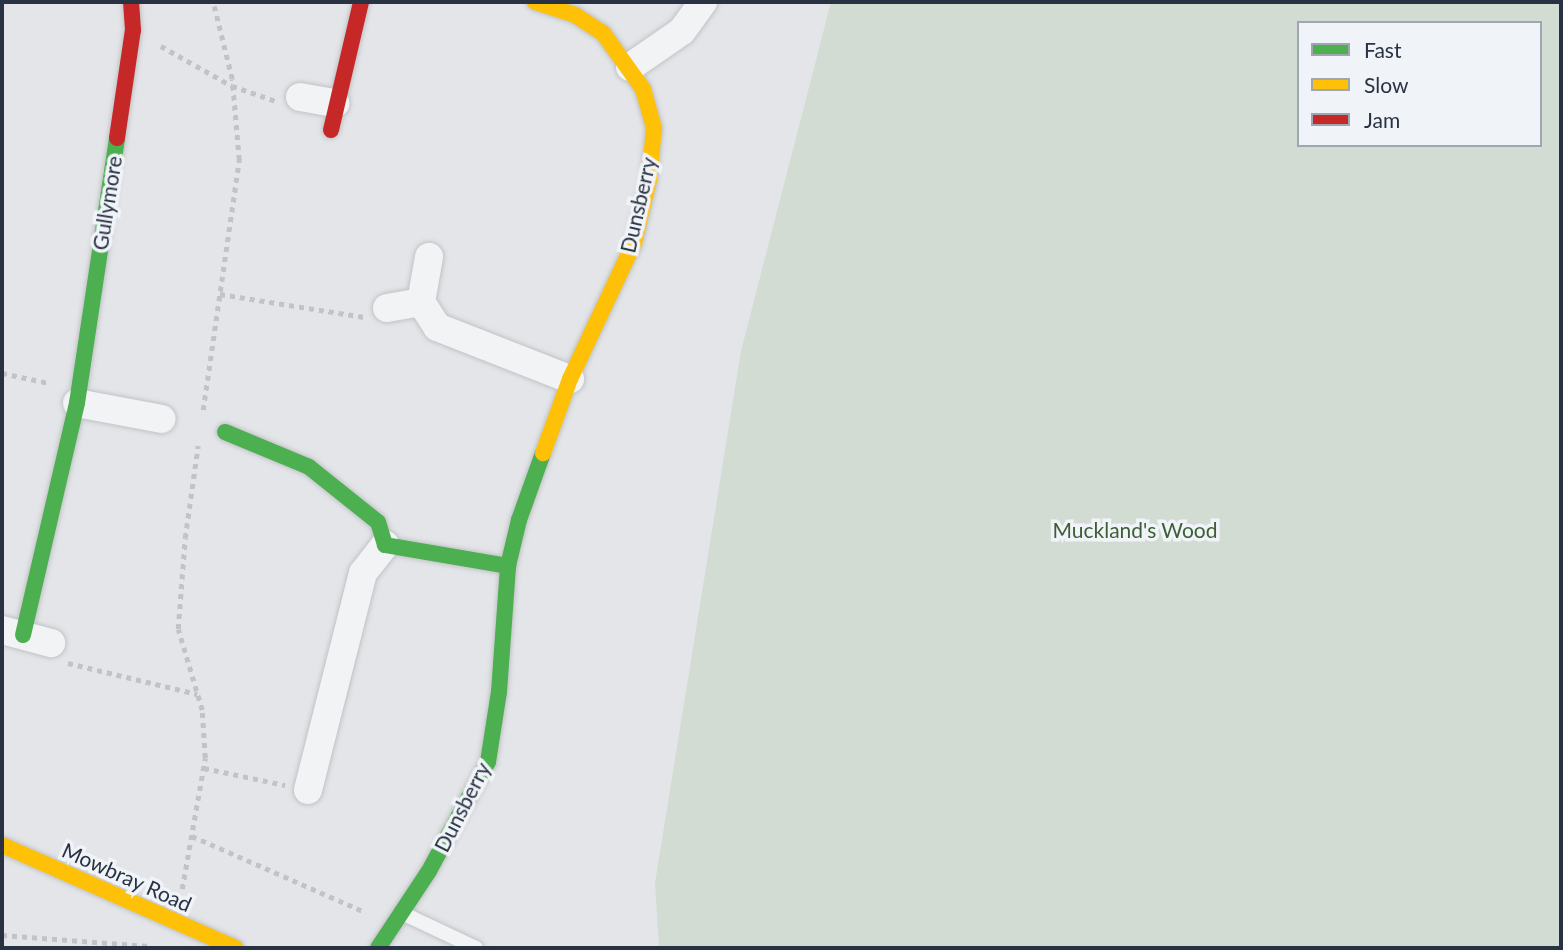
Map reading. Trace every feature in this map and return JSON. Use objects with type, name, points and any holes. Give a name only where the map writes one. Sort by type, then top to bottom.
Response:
[{"type":"street","name":"Gullymore","points":[[51,643],[13,632],[78,396],[133,30],[131,2]]},
{"type":"street","points":[[300,97],[333,117],[361,2]]},
{"type":"street","name":"Dunsberry","points":[[377,948],[429,871],[488,762],[499,692],[508,566],[519,520],[570,379],[634,243],[649,180],[654,128],[643,89],[630,67],[603,33],[575,15],[535,2]]},
{"type":"street","points":[[630,67],[681,31],[703,2]]},
{"type":"street","points":[[429,257],[421,302],[437,327],[570,379]]},
{"type":"street","points":[[387,308],[421,302]]},
{"type":"street","points":[[78,396],[162,419]]},
{"type":"street","points":[[225,432],[309,467],[357,503],[377,522],[385,545]]},
{"type":"street","points":[[385,545],[508,566]]},
{"type":"street","points":[[308,790],[363,573],[385,545]]},
{"type":"street","name":"Mowbray Road","points":[[2,845],[234,948]]},
{"type":"lane","points":[[396,918],[476,948]]},
{"type":"path","points":[[202,414],[239,160],[232,86],[213,2]]},
{"type":"path","points":[[133,30],[232,86],[292,106],[300,97]]},
{"type":"path","points":[[220,294],[363,317],[387,308]]},
{"type":"path","points":[[2,373],[78,396]]},
{"type":"path","points":[[174,921],[204,768],[202,710],[178,629],[185,538],[199,439]]},
{"type":"path","points":[[51,643],[57,660],[197,694]]},
{"type":"path","points":[[204,768],[308,790]]},
{"type":"path","points":[[192,836],[396,918]]},
{"type":"path","points":[[2,934],[152,946]]},
{"type":"green space","name":"Muckland's Wood","points":[[831,2],[1561,2],[1561,948],[659,948],[655,883],[741,351]]},
{"type":"traffic: fast","points":[[23,635],[77,403],[117,138]]},
{"type":"traffic: fast","points":[[225,432],[309,467],[378,522],[385,545],[508,566]]},
{"type":"traffic: fast","points":[[378,948],[429,871],[488,762],[499,692],[508,566],[519,520],[543,453]]},
{"type":"traffic: slow","points":[[535,2],[575,15],[603,33],[643,89],[654,128],[649,180],[634,243],[570,379],[543,453]]},
{"type":"traffic: slow","points":[[2,845],[235,948]]},
{"type":"traffic: jam","points":[[117,138],[133,30],[131,2]]},
{"type":"traffic: jam","points":[[331,130],[361,2]]}]
